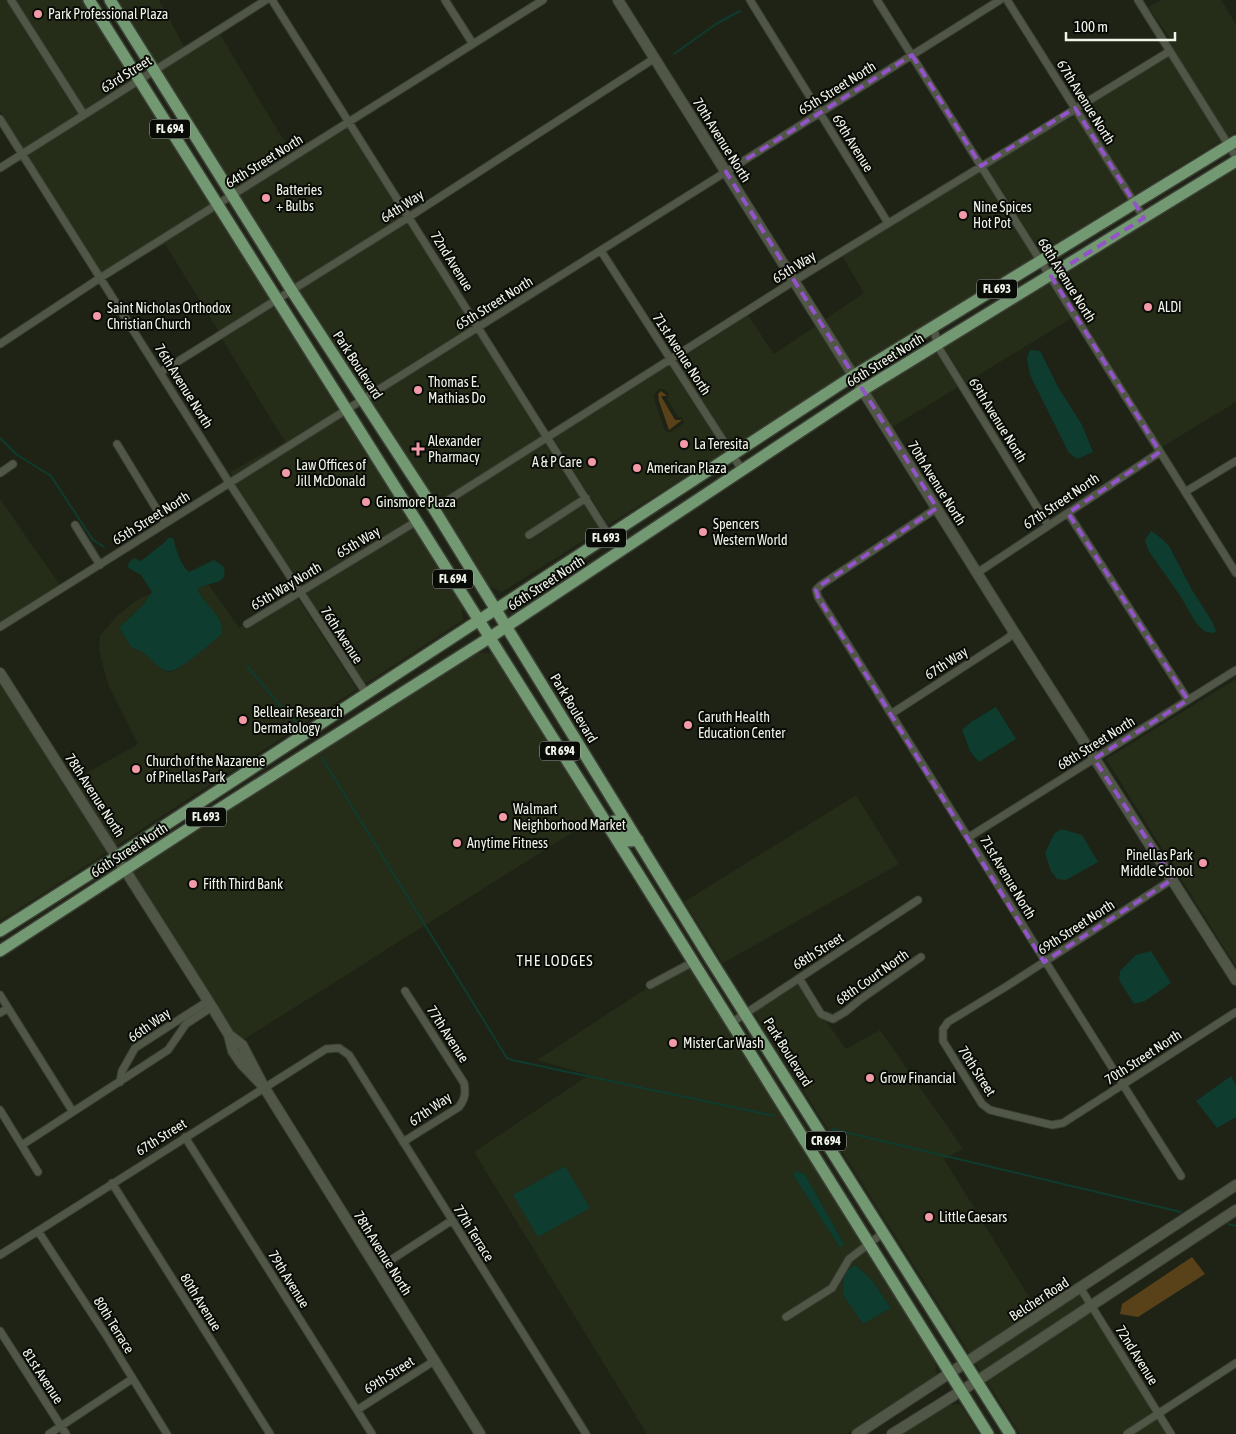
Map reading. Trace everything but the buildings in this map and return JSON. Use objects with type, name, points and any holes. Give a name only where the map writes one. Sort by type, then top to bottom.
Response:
[{"type":"main road","name":"FL 694","points":[[89,0],[489,638]]},
{"type":"main road","name":"Park Boulevard","points":[[110,0],[292,291],[497,609],[638,840],[1010,1434]]},
{"type":"main road","name":"66th Street North","points":[[0,931],[853,376],[1232,143]]},
{"type":"main road","name":"66th Street North","points":[[0,951],[220,808],[507,627],[862,390],[1236,161]]},
{"type":"main road","name":"CR 694","points":[[489,638],[988,1434]]},
{"type":"main road","points":[[593,802],[601,804],[607,810],[622,834],[630,841],[638,840]]},
{"type":"street","points":[[12,0],[84,115]]},
{"type":"street","name":"63rd Street","points":[[0,168],[266,0]]},
{"type":"street","name":"72nd Avenue","points":[[272,0],[609,536]]},
{"type":"street","points":[[445,0],[472,44]]},
{"type":"street","name":"64th Street North","points":[[0,344],[100,278],[543,0]]},
{"type":"street","name":"70th Avenue North","points":[[618,0],[1094,759],[1173,879],[1236,980]]},
{"type":"street","name":"69th Avenue","points":[[750,0],[888,223]]},
{"type":"street","name":"68th Avenue North","points":[[877,0],[1185,492],[1234,564],[1236,573]]},
{"type":"street","name":"65th Street North","points":[[0,627],[1000,0]]},
{"type":"street","name":"67th Avenue North","points":[[1007,0],[1144,218]]},
{"type":"street","points":[[1138,0],[1232,143],[1236,157]]},
{"type":"street","name":"65th Way","points":[[434,509],[794,281],[1170,51]]},
{"type":"street","name":"64th Way","points":[[161,372],[409,217],[655,58]]},
{"type":"street","name":"76th Avenue North","points":[[0,118],[298,591]]},
{"type":"street","name":"71st Avenue North","points":[[601,251],[742,470]]},
{"type":"street","name":"69th Avenue North","points":[[934,327],[937,345],[1048,525]]},
{"type":"street","points":[[117,444],[165,523]]},
{"type":"street","name":"67th Street North","points":[[977,572],[1160,452]]},
{"type":"street","points":[[1185,492],[1236,461]]},
{"type":"street","points":[[0,473],[13,464]]},
{"type":"street","points":[[529,535],[586,498]]},
{"type":"street","name":"71st Avenue North","points":[[937,508],[821,585],[816,590],[818,597],[969,837],[1044,962],[1181,1176]]},
{"type":"street","points":[[1068,512],[1188,700]]},
{"type":"street","name":"65th Way","points":[[337,569],[417,521]]},
{"type":"street","points":[[75,525],[100,565]]},
{"type":"street","name":"65th Way North","points":[[247,624],[298,591],[337,569]]},
{"type":"street","name":"76th Avenue","points":[[298,591],[366,694]]},
{"type":"street","name":"67th Way","points":[[891,714],[1008,638],[1014,632]]},
{"type":"street","name":"68th Street North","points":[[969,837],[1236,670]]},
{"type":"street","name":"78th Avenue North","points":[[1,675],[118,856],[210,1004],[229,1035],[234,1051],[242,1064],[264,1087],[480,1434]]},
{"type":"street","name":"69th Street North","points":[[991,996],[1173,879]]},
{"type":"street","name":"68th Street","points":[[731,1022],[918,900]]},
{"type":"street","name":"68th Court North","points":[[799,978],[821,1014],[833,1019],[921,957]]},
{"type":"street","points":[[650,985],[693,962]]},
{"type":"street","name":"77th Avenue","points":[[405,991],[464,1083],[466,1092]]},
{"type":"street","points":[[0,994],[73,1112]]},
{"type":"street","name":"70th Street","points":[[991,996],[948,1022],[943,1029],[943,1040],[982,1104],[990,1110],[1052,1125],[1063,1123]]},
{"type":"street","name":"66th Way","points":[[120,1082],[122,1071],[135,1048],[210,1004]]},
{"type":"street","name":"66th Way","points":[[22,1145],[168,1050],[186,1024],[210,1004]]},
{"type":"street","points":[[0,1013],[8,1008]]},
{"type":"street","name":"70th Street North","points":[[1063,1123],[1236,1012]]},
{"type":"street","name":"67th Street","points":[[0,1255],[326,1049],[338,1048]]},
{"type":"street","name":"77th Terrace","points":[[338,1048],[349,1055],[586,1434]]},
{"type":"street","name":"67th Way","points":[[403,1142],[459,1107],[464,1101],[466,1092]]},
{"type":"street","points":[[0,1110],[38,1172]]},
{"type":"street","name":"79th Avenue","points":[[185,1137],[372,1434]]},
{"type":"street","name":"80th Avenue","points":[[112,1183],[270,1434]]},
{"type":"street","name":"Belcher Road","points":[[857,1434],[1081,1289],[1236,1185]]},
{"type":"street","points":[[892,1434],[977,1381],[1236,1210]]},
{"type":"street","points":[[377,1269],[452,1222]]},
{"type":"street","name":"80th Terrace","points":[[38,1230],[104,1332],[166,1434]]},
{"type":"street","points":[[786,1317],[832,1288],[849,1259],[883,1233]]},
{"type":"street","name":"72nd Avenue","points":[[1081,1289],[1171,1434]]},
{"type":"street","name":"81st Avenue","points":[[0,1331],[66,1434]]},
{"type":"street","name":"69th Street","points":[[357,1410],[434,1361]]},
{"type":"street","points":[[1127,1434],[1236,1362]]},
{"type":"street","points":[[49,1434],[132,1379]]},
{"type":"highlighted area","points":[[912,55],[981,166],[1075,108],[1131,197],[1144,218],[1051,276],[1160,452],[1068,513],[1188,700],[1094,759],[1173,879],[1044,962],[818,597],[816,590],[821,585],[937,508],[726,172]]},
{"type":"shaded area","points":[[0,0],[6,0],[78,114],[24,149],[0,111]]},
{"type":"shaded area","points":[[16,0],[82,0],[132,80],[85,110]]},
{"type":"shaded area","points":[[115,0],[159,0],[184,46],[216,27],[156,65]]},
{"type":"shaded area","points":[[1162,0],[1221,0],[1236,24],[1236,132],[1228,137],[1169,43],[1172,41],[1148,7]]},
{"type":"shaded area","points":[[220,34],[292,154],[234,189],[160,72]]},
{"type":"shaded area","points":[[1168,57],[1221,141],[1134,195],[1081,109]]},
{"type":"shaded area","points":[[136,87],[210,205],[101,273],[28,155]]},
{"type":"shaded area","points":[[1074,114],[1127,199],[1041,253],[987,167]]},
{"type":"shaded area","points":[[348,128],[403,216],[295,285],[238,196]]},
{"type":"shaded area","points":[[1236,165],[1236,402],[1162,447],[1056,277]]},
{"type":"shaded area","points":[[980,171],[1034,258],[855,370],[824,320],[864,293],[842,256]]},
{"type":"shaded area","points":[[214,211],[270,300],[219,332],[165,244],[137,259]]},
{"type":"shaded area","points":[[407,222],[473,327],[365,394],[299,291]]},
{"type":"shaded area","points":[[1049,281],[1072,318],[966,383],[943,346]]},
{"type":"shaded area","points":[[274,307],[339,411],[233,477],[230,472],[285,442],[222,339]]},
{"type":"shaded area","points":[[748,315],[774,354],[817,325],[848,374],[732,447],[677,361]]},
{"type":"shaded area","points":[[477,333],[542,436],[436,503],[369,401]]},
{"type":"shaded area","points":[[1030,350],[1040,351],[1058,387],[1082,425],[1093,452],[1077,459],[1069,453],[1030,375],[1027,358]]},
{"type":"shaded area","points":[[936,351],[958,387],[891,428],[869,392]]},
{"type":"shaded area","points":[[669,365],[725,452],[608,525],[553,438]],"holes":[[[659,389],[669,393],[667,399],[678,417],[682,417],[684,423],[671,432],[665,431],[655,402],[654,395]]]},
{"type":"shaded area","points":[[661,391],[667,396],[661,396],[675,420],[682,420],[669,430],[659,401],[658,394]]},
{"type":"shaded area","points":[[343,417],[409,521],[300,586],[236,484]]},
{"type":"shaded area","points":[[546,442],[580,497],[524,535],[528,541],[584,504],[601,530],[502,592],[487,585],[440,510]]},
{"type":"shaded area","points":[[0,499],[60,585],[0,622]]},
{"type":"shaded area","points":[[413,527],[462,606],[463,620],[365,684],[304,592]]},
{"type":"shaded area","points":[[1151,531],[1169,546],[1192,590],[1213,623],[1216,632],[1204,631],[1196,623],[1181,597],[1148,550],[1145,540]]},
{"type":"shaded area","points":[[168,538],[173,538],[180,560],[189,572],[214,560],[223,566],[225,572],[221,580],[198,589],[221,622],[221,635],[189,661],[168,671],[161,668],[143,652],[132,648],[119,628],[144,604],[152,592],[141,575],[127,567],[131,560],[135,558],[139,561],[142,560]]},
{"type":"shaded area","points":[[209,585],[239,628],[243,626],[245,629],[297,597],[357,689],[116,846],[74,780],[138,744],[108,684],[99,650],[100,635],[118,615],[140,598],[151,594],[144,604],[119,628],[132,648],[141,650],[167,672],[173,671],[221,635],[218,616],[207,606],[198,589]]},
{"type":"shaded area","points":[[474,653],[494,653],[597,817],[243,1040],[231,1030],[132,871]]},
{"type":"shaded area","name":"Pinellas Park Middle School","points":[[1236,679],[1236,967],[1106,759]]},
{"type":"shaded area","points":[[0,681],[109,851],[0,921]]},
{"type":"shaded area","points":[[996,707],[1016,739],[979,762],[970,751],[962,730],[971,722]]},
{"type":"shaded area","points":[[856,795],[899,864],[723,963],[684,902]]},
{"type":"shaded area","points":[[1061,829],[1082,835],[1098,862],[1066,880],[1057,879],[1051,871],[1045,853],[1054,834]]},
{"type":"shaded area","points":[[1151,951],[1171,983],[1145,1001],[1134,1004],[1119,980],[1120,971],[1136,955]]},
{"type":"shaded area","points":[[690,967],[862,1244],[845,1257],[829,1285],[781,1317],[785,1322],[834,1291],[845,1273],[843,1295],[863,1324],[891,1308],[872,1280],[855,1265],[848,1269],[852,1261],[866,1250],[935,1361],[937,1377],[847,1434],[647,1434],[474,1152],[589,1075],[537,1060],[647,988],[648,990]],"holes":[[[796,1171],[805,1174],[844,1244],[840,1248],[793,1175]]]},
{"type":"shaded area","points":[[797,983],[818,1017],[826,1021],[846,1049],[880,1030],[963,1149],[944,1159],[1034,1305],[1075,1287],[971,1356],[754,1012]]},
{"type":"shaded area","points":[[1231,1076],[1236,1085],[1236,1117],[1217,1128],[1196,1101]]},
{"type":"shaded area","points":[[565,1166],[590,1208],[538,1237],[513,1195]]},
{"type":"shaded area","points":[[796,1171],[805,1174],[844,1244],[840,1248],[793,1175]]},
{"type":"shaded area","points":[[1192,1257],[1205,1274],[1138,1317],[1120,1314],[1122,1304]]},
{"type":"shaded area","points":[[855,1265],[872,1280],[891,1308],[863,1324],[843,1295],[845,1274]]},
{"type":"shaded area","points":[[1079,1294],[1086,1305],[982,1374],[975,1362]]},
{"type":"shaded area","points":[[1090,1311],[1153,1412],[1120,1434],[1020,1434],[986,1380]]},
{"type":"shaded area","points":[[960,1404],[979,1434],[899,1434],[945,1405]]},
{"type":"shaded area","points":[[1157,1419],[1166,1434],[1134,1434]]},
{"type":"waterway","points":[[674,54],[716,24],[740,11]]},
{"type":"waterway","points":[[0,438],[16,454],[51,476],[93,540],[104,547]]},
{"type":"waterway","points":[[247,666],[278,703],[299,724]]},
{"type":"waterway","points":[[322,758],[507,1058],[775,1116]]},
{"type":"waterway","points":[[832,1129],[1181,1212]]},
{"type":"waterway","points":[[1228,1224],[1236,1226]]},
{"type":"place","name":"Park Professional Plaza","points":[[38,14]]},
{"type":"place","name":"Batteries + Bulbs","points":[[266,198]]},
{"type":"place","name":"Nine Spices Hot Pot","points":[[963,215]]},
{"type":"place","name":"ALDI","points":[[1148,307]]},
{"type":"place","name":"Saint Nicholas Orthodox Christian Church","points":[[97,316]]},
{"type":"place","name":"Thomas E. Mathias Do","points":[[418,390]]},
{"type":"place","name":"La Teresita","points":[[684,444]]},
{"type":"place","name":"Alexander Pharmacy","points":[[418,449]]},
{"type":"place","name":"A & P Care","points":[[592,462]]},
{"type":"place","name":"American Plaza","points":[[637,468]]},
{"type":"place","name":"Law Offices of Jill McDonald","points":[[286,473]]},
{"type":"place","name":"Ginsmore Plaza","points":[[366,502]]},
{"type":"place","name":"Spencers Western World","points":[[703,532]]},
{"type":"place","name":"Belleair Research Dermatology","points":[[243,720]]},
{"type":"place","name":"Caruth Health Education Center","points":[[688,725]]},
{"type":"place","name":"Church of the Nazarene of Pinellas Park","points":[[136,769]]},
{"type":"place","name":"Walmart Neighborhood Market","points":[[503,817]]},
{"type":"place","name":"Anytime Fitness","points":[[457,843]]},
{"type":"place","name":"Pinellas Park Middle School","points":[[1203,863]]},
{"type":"place","name":"Fifth Third Bank","points":[[193,884]]},
{"type":"place","name":"Mister Car Wash","points":[[673,1043]]},
{"type":"place","name":"Grow Financial","points":[[870,1078]]},
{"type":"place","name":"Little Caesars","points":[[929,1217]]},
{"type":"district","name":"THE LODGES","points":[[555,960]]}]
